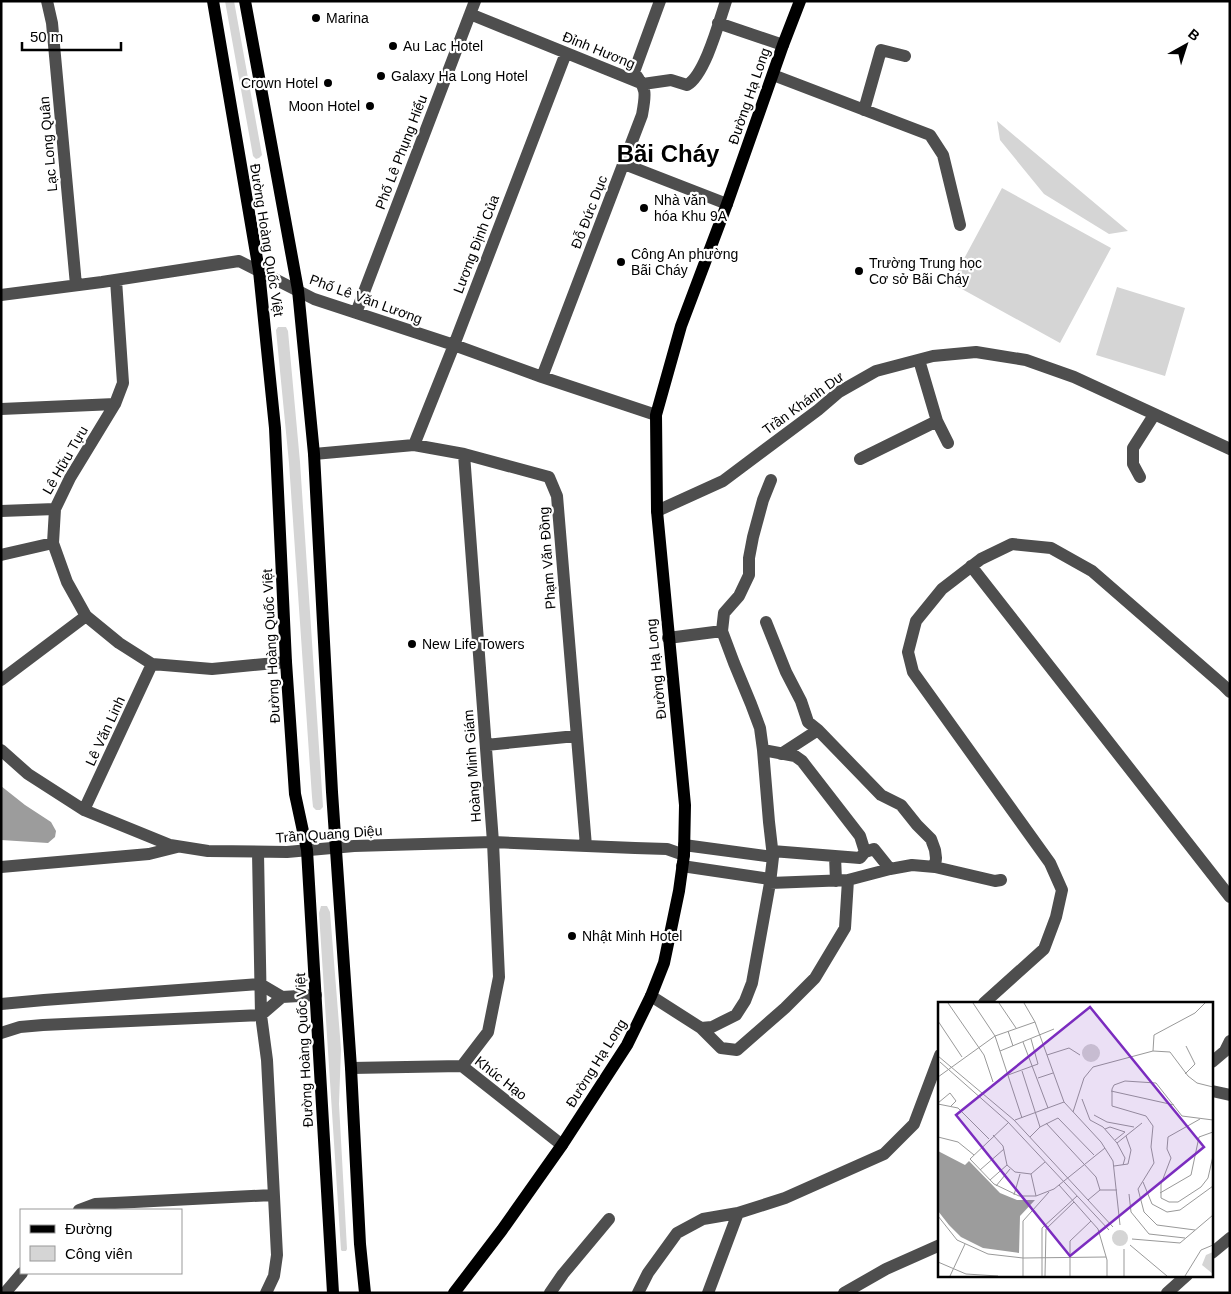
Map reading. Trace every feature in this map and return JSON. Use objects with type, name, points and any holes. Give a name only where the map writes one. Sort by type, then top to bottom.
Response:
[{"type":"main road","name":"Đường Hoàng Quốc Việt","points":[[213,1],[259,271],[275,428],[286,662],[295,794],[307,850],[333,1293]]},
{"type":"main road","name":"Đường Hoàng Quốc Việt","points":[[245,1],[298,290],[314,454],[332,792],[352,1068],[360,1244],[365,1293]]},
{"type":"main road","name":"Đường Hạ Long","points":[[454,1293],[502,1230],[562,1145],[627,1045],[664,964],[679,891],[685,805],[657,511],[656,415],[681,326],[800,1]]},
{"type":"street","name":"Lạc Long Quân","points":[[47,1],[52,23],[76,285]]},
{"type":"street","name":"Phố Lê Phụng Hiểu","points":[[356,313],[475,1]]},
{"type":"street","name":"Đỗ Đức Dục","points":[[542,377],[642,115],[646,96],[643,84],[634,72],[660,1]]},
{"type":"street","name":"Đỉnh Hương","points":[[470,14],[643,84],[671,80],[686,85],[692,83],[701,70],[726,1]]},
{"type":"street","points":[[718,23],[783,45]]},
{"type":"street","points":[[864,110],[881,50],[905,56]]},
{"type":"street","name":"Lương Định Của","points":[[414,445],[566,53]]},
{"type":"street","points":[[773,75],[930,135],[943,155],[960,225]]},
{"type":"street","points":[[624,164],[727,204]]},
{"type":"street","name":"Phố Lê Văn Lương","points":[[1,295],[239,261],[314,299],[656,415]]},
{"type":"street","name":"Lê Hữu Tựu","points":[[116,280],[123,383],[115,404],[70,478],[55,509],[53,543],[67,582],[86,616],[119,643],[152,664],[212,669],[286,662]]},
{"type":"street","name":"Trần Khánh Dư","points":[[657,511],[723,482],[839,392],[876,371],[933,356],[976,352],[1026,360],[1074,377],[1230,449]]},
{"type":"street","points":[[919,360],[937,421],[948,443]]},
{"type":"street","points":[[1,409],[115,404]]},
{"type":"street","points":[[1140,477],[1133,464],[1133,448],[1154,415]]},
{"type":"street","points":[[860,459],[937,421]]},
{"type":"street","name":"Phạm Văn Đồng","points":[[314,454],[414,445],[464,454],[549,476],[557,496],[586,846]]},
{"type":"street","name":"Hoàng Minh Giám","points":[[462,1066],[488,1032],[499,977],[493,842],[464,454]]},
{"type":"street","points":[[701,1028],[712,1027],[736,1015],[745,1000],[752,983],[770,881],[772,854],[760,728],[722,631],[724,613],[739,596],[749,575],[749,558],[753,537],[763,500],[771,480]]},
{"type":"street","points":[[1,511],[55,509]]},
{"type":"street","points":[[1,555],[53,543]]},
{"type":"street","points":[[985,1002],[1044,949],[1056,917],[1062,890],[1050,864],[913,672],[908,652],[916,621],[942,589],[981,559],[1012,544],[1051,548],[1092,571],[1230,692]]},
{"type":"street","points":[[971,566],[1230,897]]},
{"type":"street","points":[[1,680],[86,616]]},
{"type":"street","points":[[766,622],[808,722],[881,795],[902,805],[932,839],[936,850],[935,867]]},
{"type":"street","points":[[668,638],[722,631]]},
{"type":"street","name":"Lê Văn Linh","points":[[84,810],[152,664]]},
{"type":"street","points":[[781,754],[818,730]]},
{"type":"street","points":[[486,745],[576,736]]},
{"type":"street","name":"Trần Quang Diệu","points":[[1,750],[28,774],[84,810],[147,836],[181,847],[208,851],[258,853],[354,846],[493,842],[668,848],[683,855]]},
{"type":"street","points":[[763,750],[794,756],[802,761],[860,836],[865,852]]},
{"type":"street","points":[[1,867],[148,854],[181,847]]},
{"type":"street","points":[[683,855],[772,854],[860,858],[865,852],[874,849],[890,869]]},
{"type":"street","points":[[258,853],[261,1015],[267,1060],[277,1255],[274,1276],[266,1293]]},
{"type":"street","points":[[683,855],[770,881],[842,880],[912,865],[935,867],[1001,880]]},
{"type":"street","points":[[651,996],[701,1028],[721,1048],[737,1050],[785,1008],[815,978],[845,928],[842,880],[835,856]]},
{"type":"street","points":[[1,1004],[260,984],[282,998]]},
{"type":"street","points":[[1,1033],[43,1025],[261,1015],[282,998],[316,995]]},
{"type":"street","points":[[1214,1060],[1225,1051],[1230,1041]]},
{"type":"street","points":[[638,1293],[648,1273],[677,1233],[702,1219],[738,1213],[785,1198],[884,1154],[914,1124],[938,1060]]},
{"type":"street","name":"Khúc Hạo","points":[[352,1068],[462,1066],[562,1145]]},
{"type":"street","points":[[1214,1092],[1230,1096]]},
{"type":"street","points":[[82,1209],[96,1204],[273,1195]]},
{"type":"street","points":[[708,1293],[738,1213]]},
{"type":"street","points":[[550,1293],[563,1274],[609,1219]]},
{"type":"street","points":[[1214,1251],[1230,1238]]},
{"type":"street","points":[[844,1293],[886,1269],[938,1246]]},
{"type":"street","points":[[5,1293],[21,1274]]},
{"type":"street","points":[[1167,1293],[1186,1276]]},
{"type":"green space","points":[[225,1],[234,1],[262,155],[256,159],[253,156]]},
{"type":"green space","points":[[997,121],[1128,231],[1109,234],[1044,194],[1000,140]]},
{"type":"green space","points":[[1002,188],[1111,248],[1060,343],[951,283]]},
{"type":"green space","points":[[1117,287],[1185,308],[1165,376],[1096,355]]},
{"type":"green space","points":[[278,327],[286,327],[288,331],[300,462],[323,807],[320,810],[316,810],[313,807],[312,797],[289,463],[276,330]]},
{"type":"green space","points":[[321,906],[327,906],[330,912],[341,1049],[339,1104],[346,1251],[341,1250],[319,913]]},
{"type":"shaded area","points":[[1,786],[51,822],[56,831],[55,837],[48,843],[1,840]]},
{"type":"place","name":"Marina","points":[[316,18]]},
{"type":"place","name":"Au Lac Hotel","points":[[393,46]]},
{"type":"place","name":"Galaxy Ha Long Hotel","points":[[381,76]]},
{"type":"place","name":"Crown Hotel","points":[[328,83]]},
{"type":"place","name":"Moon Hotel","points":[[370,106]]},
{"type":"place","name":"Nhà văn hóa Khu 9A","points":[[644,208]]},
{"type":"place","name":"Công An phường Bãi Cháy","points":[[621,262]]},
{"type":"place","name":"Trường Trung học Cơ sở Bãi Cháy","points":[[859,271]]},
{"type":"place","name":"New Life Towers","points":[[412,644]]},
{"type":"place","name":"Nhật Minh Hotel","points":[[572,936]]},
{"type":"district","name":"Bãi Cháy","points":[[668,153]]}]
